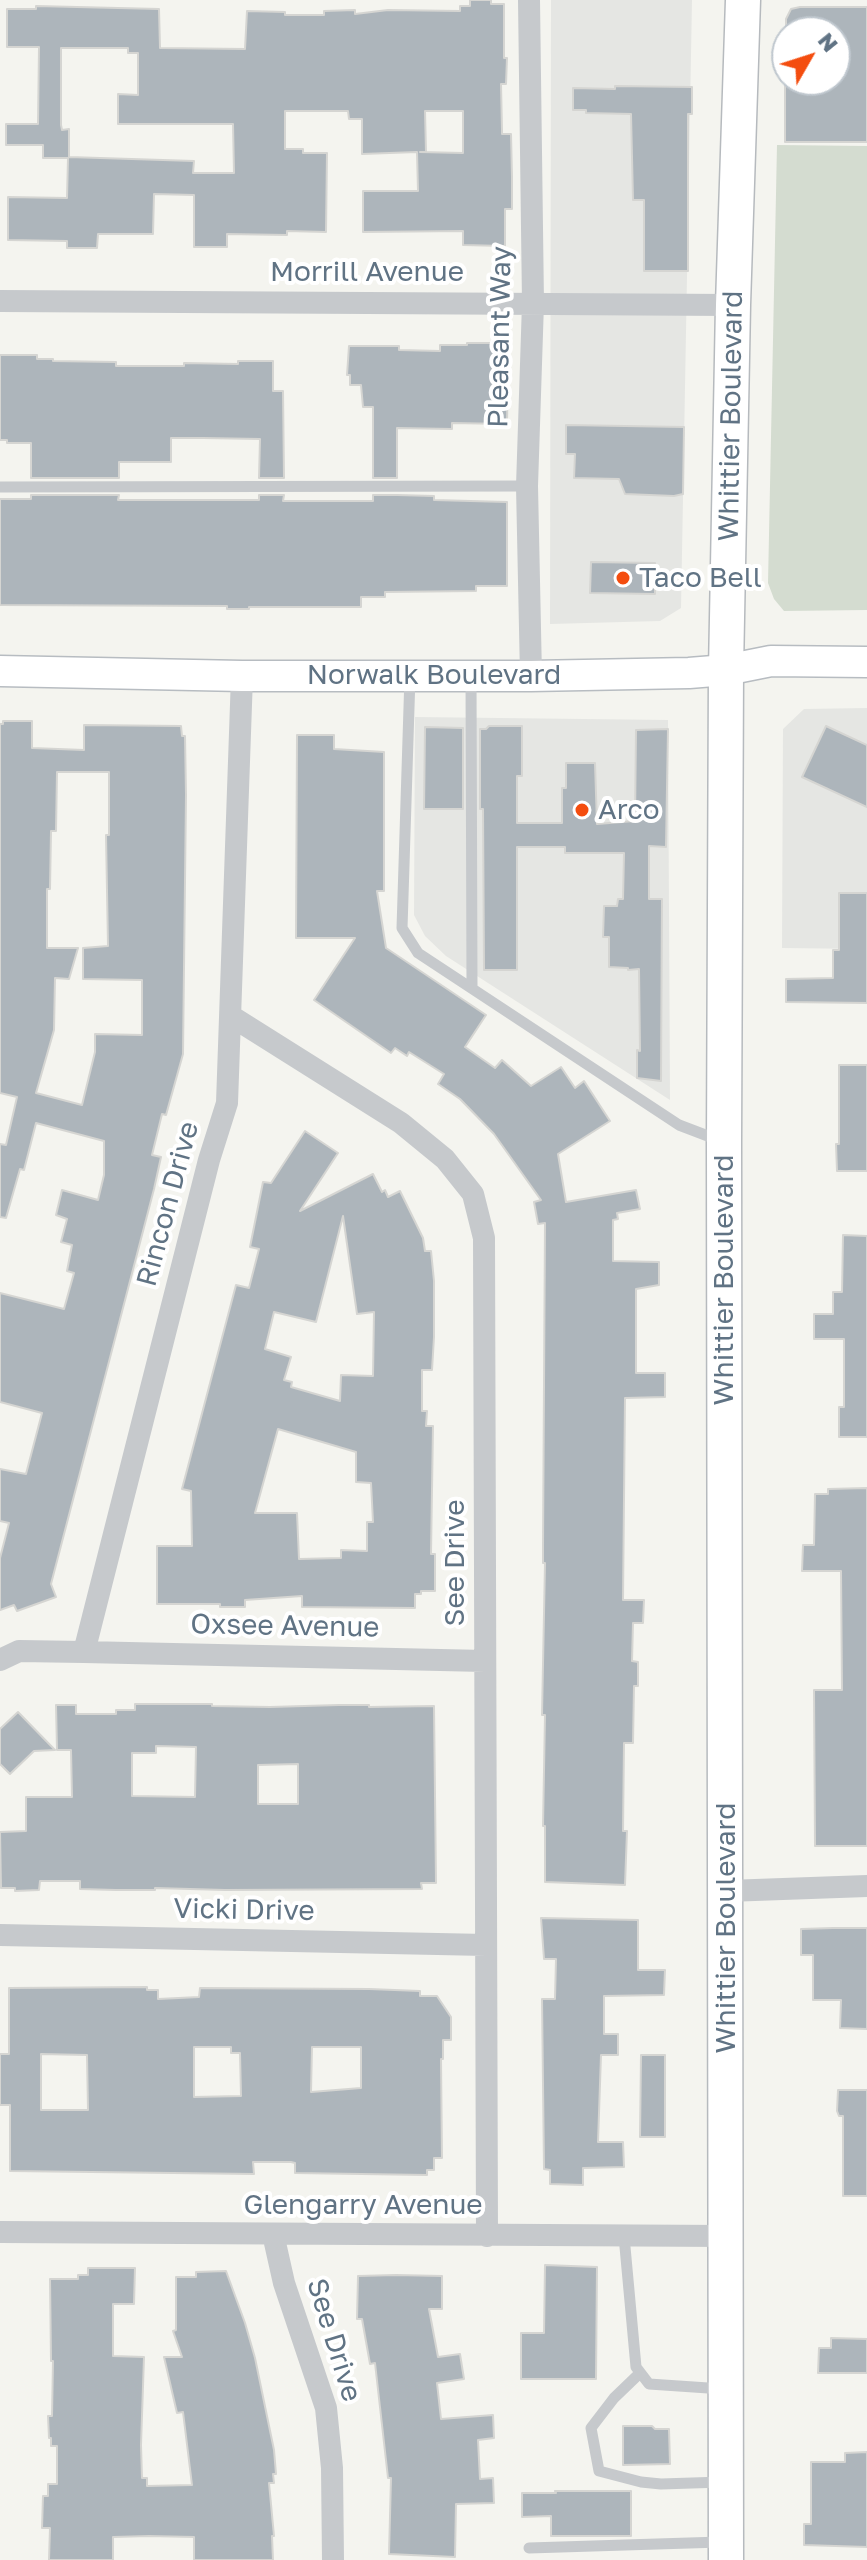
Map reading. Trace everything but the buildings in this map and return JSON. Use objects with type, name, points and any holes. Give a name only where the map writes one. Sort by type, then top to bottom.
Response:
[{"type":"main road","name":"Whittier Boulevard","points":[[726,2551],[726,670],[743,0]]},
{"type":"main road","name":"Norwalk Boulevard","points":[[0,671],[242,676],[531,676],[689,673],[771,661],[867,662]]},
{"type":"street","name":"Pleasant Way","points":[[529,0],[533,303],[527,486],[531,676]]},
{"type":"street","name":"Morrill Avenue","points":[[0,301],[733,305]]},
{"type":"street","name":"Rincon Drive","points":[[84,1652],[205,1175],[227,1103],[242,676]]},
{"type":"street","name":"See Drive","points":[[231,1016],[401,1123],[445,1159],[473,1194],[484,1238],[487,2236]]},
{"type":"street","points":[[0,1660],[19,1651],[84,1652]]},
{"type":"street","name":"Oxsee Avenue","points":[[84,1652],[485,1661]]},
{"type":"street","points":[[727,1891],[867,1886]]},
{"type":"street","name":"Vicki Drive","points":[[0,1935],[486,1945]]},
{"type":"street","name":"Glengarry Avenue","points":[[0,2232],[726,2236]]},
{"type":"street","name":"See Drive","points":[[273,2234],[284,2283],[326,2408],[332,2468],[333,2560]]},
{"type":"lane","points":[[0,487],[527,486]]},
{"type":"lane","points":[[410,676],[402,928],[418,953],[679,1125],[724,1143]]},
{"type":"lane","points":[[471,676],[472,988]]},
{"type":"lane","points":[[624,2236],[636,2367],[649,2384],[726,2390]]},
{"type":"lane","points":[[640,2373],[614,2398],[591,2428],[599,2471],[661,2484],[726,2482]]},
{"type":"lane","points":[[529,2548],[726,2551]]},
{"type":"shaded area","points":[[551,0],[692,0],[681,608],[660,621],[550,624]]},
{"type":"shaded area","points":[[777,145],[867,146],[867,610],[784,611],[774,599],[768,583]]},
{"type":"shaded area","points":[[867,708],[867,949],[782,948],[783,729],[804,709]]},
{"type":"shaded area","points":[[415,717],[668,720],[670,1100],[446,956],[425,936],[414,915]]},
{"type":"place","name":"Taco Bell","points":[[623,578]]},
{"type":"place","name":"Arco","points":[[582,810]]}]
